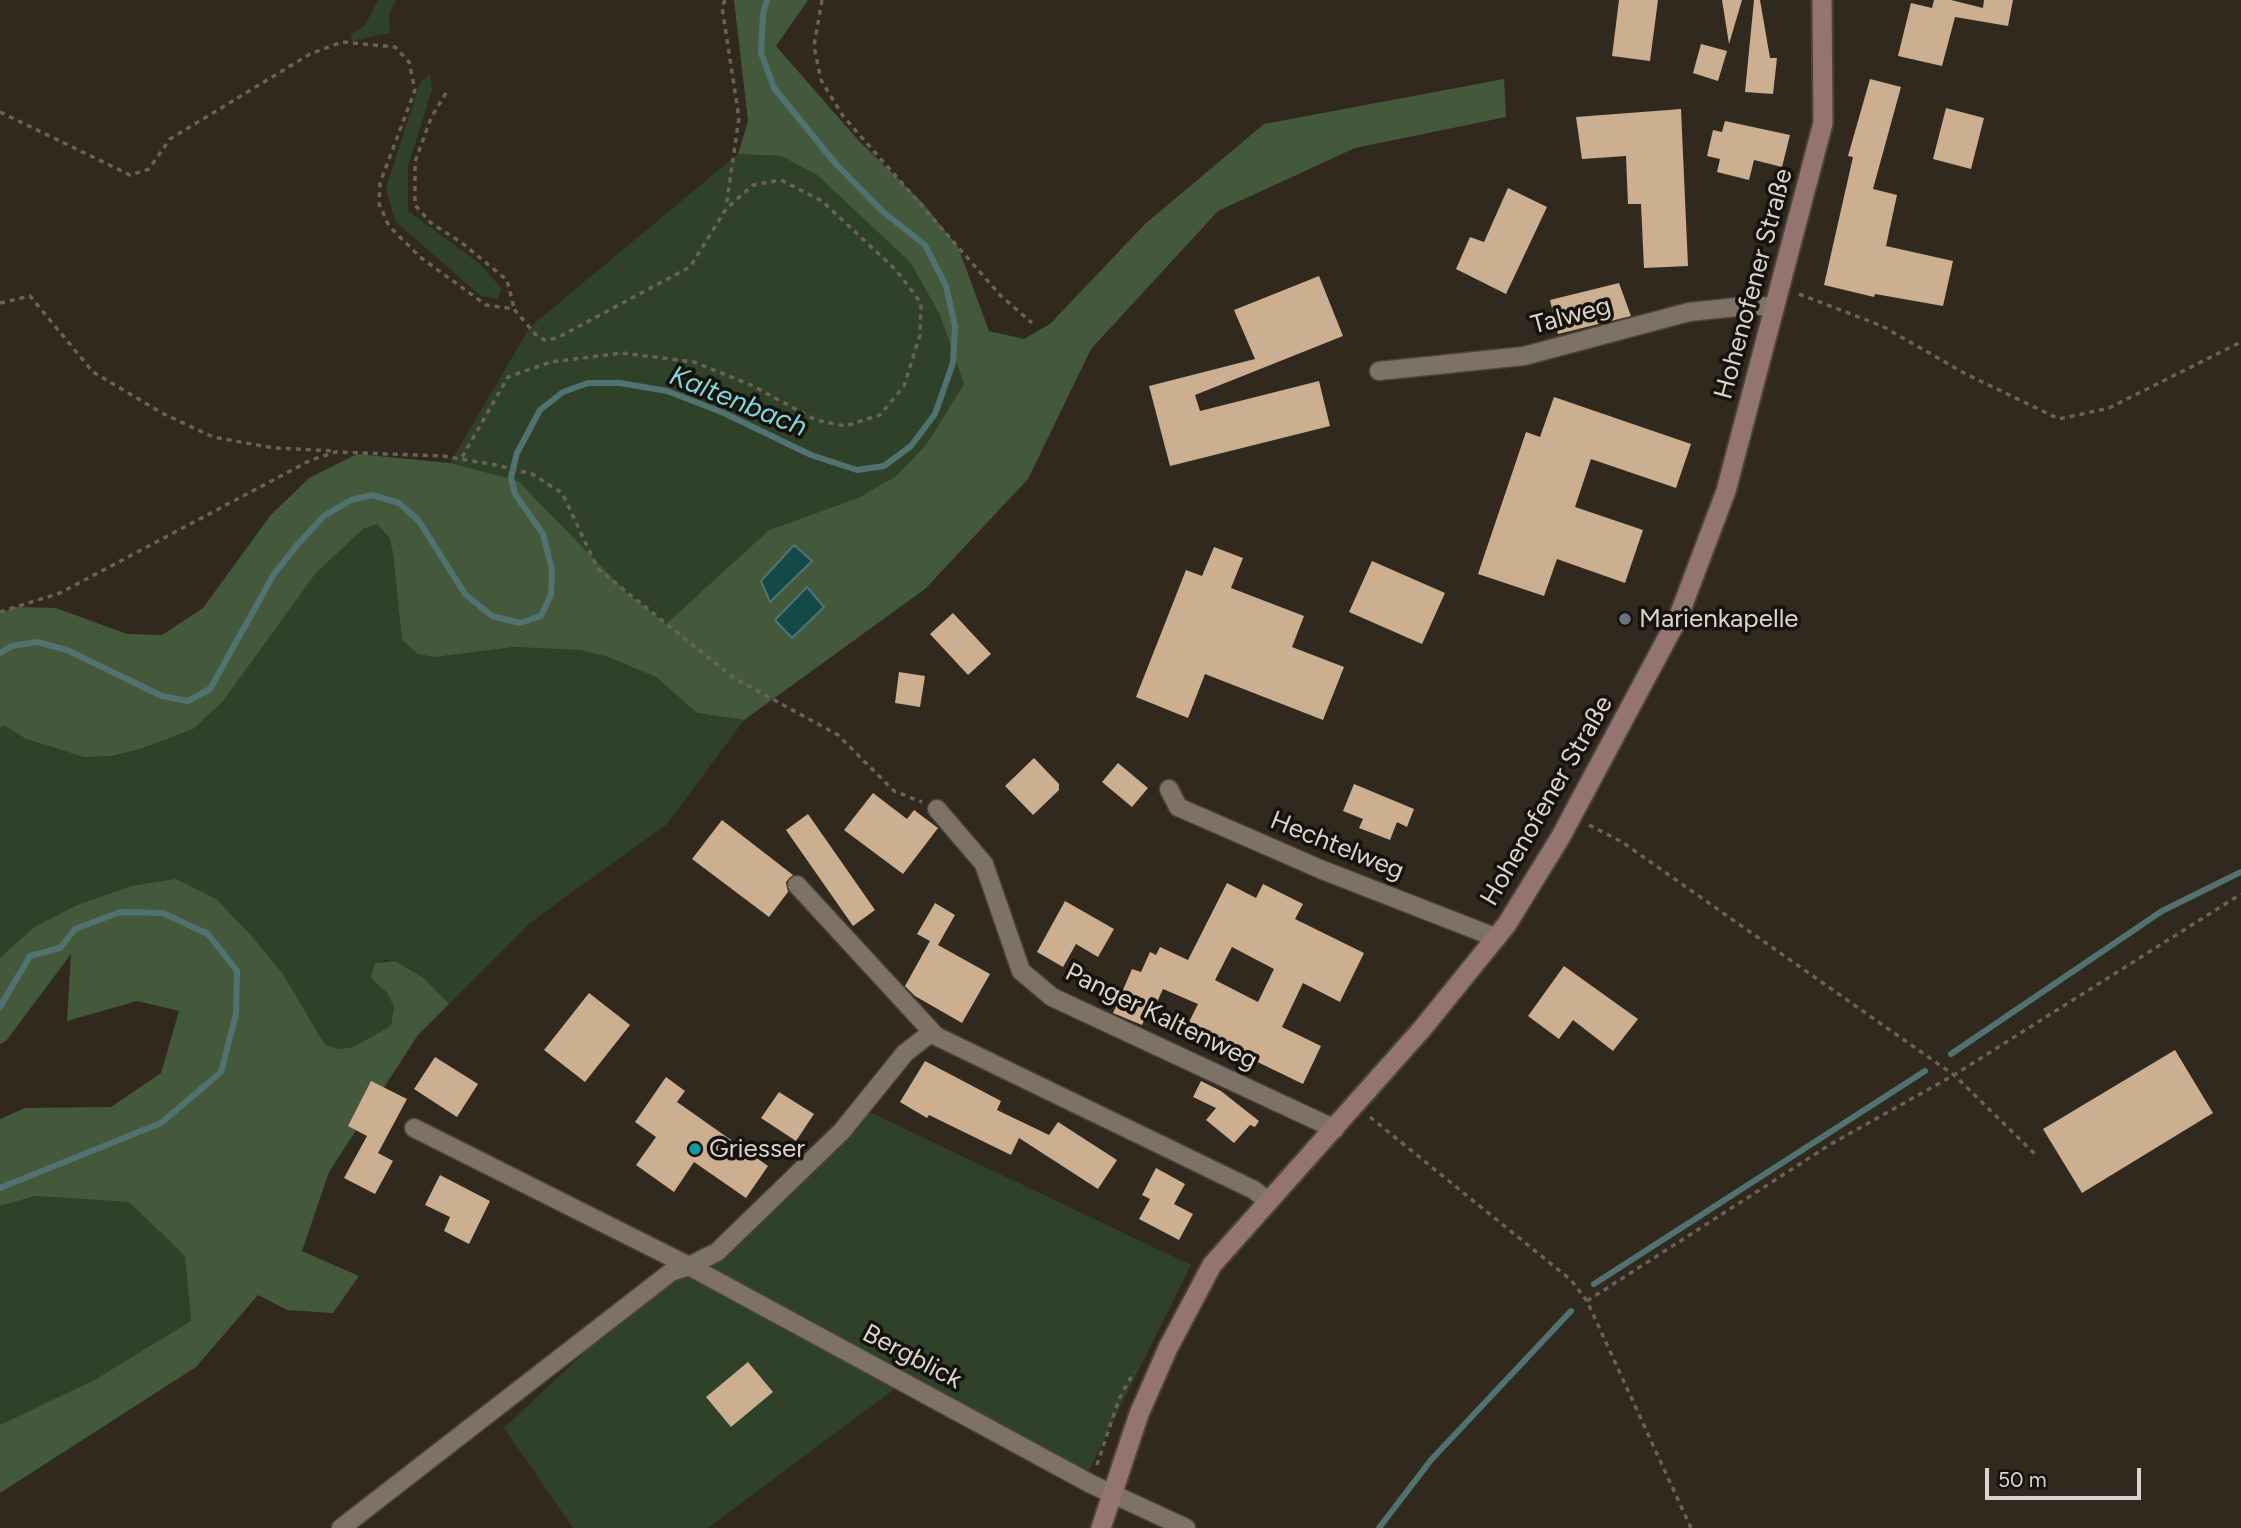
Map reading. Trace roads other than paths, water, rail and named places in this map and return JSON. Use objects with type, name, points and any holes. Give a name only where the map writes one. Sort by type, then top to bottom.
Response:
[{"type":"main road","name":"Hohenofener Straße","points":[[1101,1528],[1139,1414],[1187,1308],[1212,1265],[1335,1129],[1497,937],[1572,816],[1678,618],[1726,491],[1823,123],[1822,0]]},
{"type":"street","name":"Talweg","points":[[1380,371],[1524,356],[1689,312],[1755,305],[1774,308]]},
{"type":"street","name":"Hechtelweg","points":[[1169,789],[1178,807],[1320,869],[1497,937]]},
{"type":"street","name":"Panger Kaltenweg","points":[[937,808],[984,864],[1021,971],[1052,997],[1335,1129]]},
{"type":"street","points":[[797,885],[932,1032],[1254,1190],[1268,1201]]},
{"type":"street","points":[[341,1528],[671,1272],[717,1252],[842,1131],[905,1053],[932,1032]]},
{"type":"street","name":"Bergblick","points":[[414,1129],[689,1265],[1111,1493],[1186,1528]]},
{"type":"water","points":[[794,545],[812,561],[770,602],[761,581]]},
{"type":"water","points":[[807,587],[824,607],[792,638],[775,620]]},
{"type":"waterway","name":"Kaltenbach","points":[[0,653],[12,646],[37,642],[67,650],[162,696],[188,701],[210,689],[274,574],[299,543],[324,516],[351,500],[372,495],[399,503],[419,521],[465,594],[492,616],[520,623],[541,616],[551,595],[552,570],[543,534],[515,494],[511,477],[517,453],[540,410],[563,392],[588,383],[620,383],[667,391],[724,413],[811,455],[857,470],[884,466],[911,446],[935,414],[953,363],[955,326],[946,286],[925,245],[882,211],[836,164],[774,88],[761,53],[763,14],[767,0]]},
{"type":"waterway","points":[[1951,1054],[2162,911],[2241,872]]},
{"type":"waterway","name":"Kaltenbach","points":[[0,1007],[30,956],[60,948],[75,929],[120,912],[163,913],[208,934],[237,971],[236,1014],[221,1072],[161,1123],[0,1188]]},
{"type":"waterway","points":[[1594,1284],[1925,1071]]},
{"type":"waterway","points":[[1379,1528],[1431,1460],[1571,1311]]},
{"type":"place","name":"Marienkapelle","points":[[1625,619]]},
{"type":"place","name":"Griesser","points":[[695,1149]]}]
